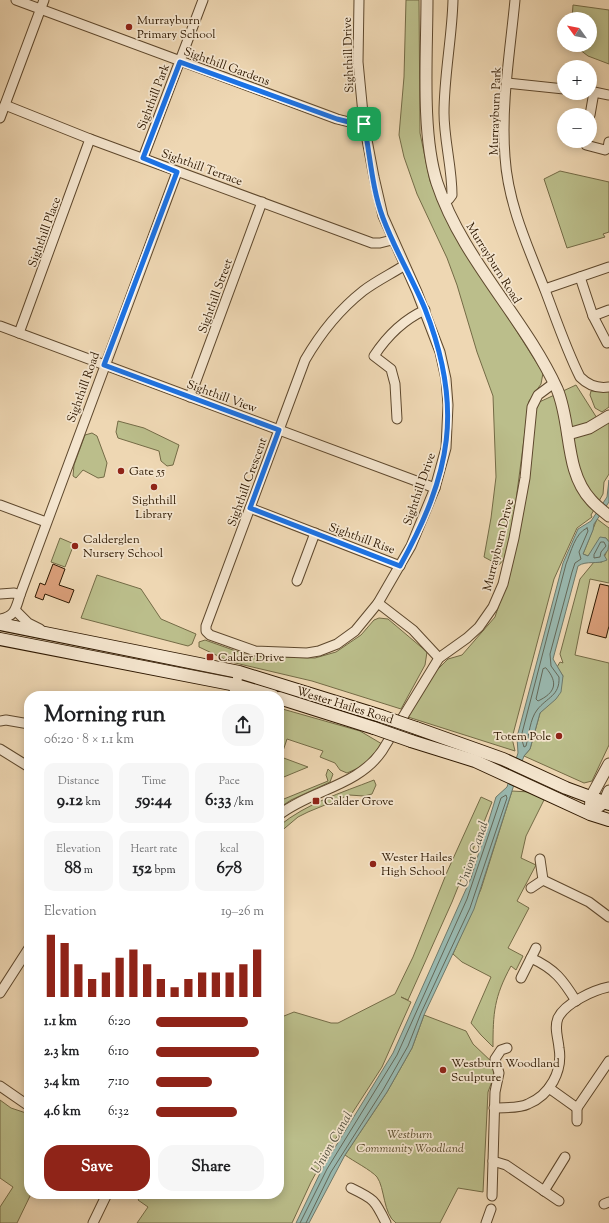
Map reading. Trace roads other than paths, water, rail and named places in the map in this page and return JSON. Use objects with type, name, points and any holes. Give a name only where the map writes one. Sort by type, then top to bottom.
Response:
[{"type":"main road","name":"Wester Hailes Road","points":[[0,624],[57,637],[239,672],[381,716],[503,759],[590,798],[606,803]]},
{"type":"main road","points":[[0,639],[234,690]]},
{"type":"main road","name":"Wester Hailes Road","points":[[284,700],[475,761],[590,814],[609,820]]},
{"type":"street","name":"Sighthill Gardens","points":[[16,0],[42,4],[180,62],[337,119],[357,124],[364,124]]},
{"type":"street","name":"Sighthill Park","points":[[143,158],[202,0]]},
{"type":"street","name":"Sighthill Drive","points":[[206,631],[210,635],[255,651],[307,653],[319,651],[337,644],[355,631],[378,603],[411,546],[435,488],[446,448],[448,405],[442,357],[425,310],[392,240],[383,216],[364,124],[358,62],[359,0]]},
{"type":"street","name":"Murrayburn Road","points":[[427,0],[429,134],[434,172],[455,224],[554,383],[561,402],[577,477],[591,501],[609,516]]},
{"type":"street","points":[[445,201],[452,195],[445,139],[444,100],[453,23],[453,0]]},
{"type":"street","name":"Murrayburn Park","points":[[515,0],[507,83],[504,137],[505,164],[521,231],[580,377],[589,385],[609,388]]},
{"type":"street","points":[[0,118],[42,4]]},
{"type":"street","points":[[507,83],[557,87]]},
{"type":"street","points":[[597,93],[609,95]]},
{"type":"street","name":"Sighthill Terrace","points":[[5,105],[177,172],[372,243],[392,240]]},
{"type":"street","name":"Sighthill Place","points":[[20,333],[90,139]]},
{"type":"street","points":[[597,148],[605,150],[608,148],[609,142]]},
{"type":"street","name":"Sighthill Road","points":[[16,611],[20,595],[46,522],[177,172]]},
{"type":"street","name":"Sighthill Street","points":[[190,397],[262,202]]},
{"type":"street","name":"Sighthill Crescent","points":[[206,631],[206,626],[305,360],[328,326],[363,291],[405,265]]},
{"type":"street","points":[[545,289],[609,267]]},
{"type":"street","points":[[580,277],[593,316],[607,343]]},
{"type":"street","points":[[398,420],[395,384],[391,369],[374,356],[387,337],[397,328],[425,310]]},
{"type":"street","points":[[593,316],[609,310]]},
{"type":"street","name":"Sighthill View","points":[[0,326],[435,488]]},
{"type":"street","name":"Murrayburn Drive","points":[[284,813],[308,798],[343,782],[372,764],[382,751],[439,658],[467,638],[479,627],[493,607],[499,594],[514,538],[521,500],[532,407],[538,395],[554,383]]},
{"type":"street","points":[[568,434],[588,428],[609,416]]},
{"type":"street","points":[[0,505],[46,522]]},
{"type":"street","name":"Sighthill Rise","points":[[250,508],[400,566]]},
{"type":"street","name":"Sighthill Rise","points":[[296,581],[315,533]]},
{"type":"street","points":[[0,594],[14,593],[20,595]]},
{"type":"street","points":[[378,603],[413,630],[439,658]]},
{"type":"street","points":[[0,619],[11,616],[16,611],[28,623],[57,637]]},
{"type":"street","points":[[234,690],[239,672]]},
{"type":"street","points":[[0,722],[24,721]]},
{"type":"street","points":[[0,749],[6,755],[24,764]]},
{"type":"street","points":[[590,814],[590,798],[609,764]]},
{"type":"street","points":[[590,814],[606,803],[609,791]]},
{"type":"street","points":[[540,859],[543,880]]},
{"type":"street","points":[[531,888],[543,880]]},
{"type":"street","points":[[543,880],[589,902],[609,917]]},
{"type":"street","points":[[522,978],[536,948]]},
{"type":"street","points":[[0,993],[24,956]]},
{"type":"street","points":[[531,958],[548,966],[558,975],[576,1001]]},
{"type":"street","points":[[494,1108],[527,1104],[540,1097],[549,1088],[556,1077],[560,1063],[560,1048],[556,1035],[558,1018],[568,1005],[609,987]]},
{"type":"street","points":[[492,1196],[494,1108],[495,1092],[499,1073],[495,1059],[501,1050],[507,1048]]},
{"type":"street","points":[[577,1121],[578,1108],[609,1061]]},
{"type":"street","points":[[0,1086],[24,1103]]},
{"type":"street","points":[[549,1088],[578,1108]]},
{"type":"street","points":[[544,1190],[565,1157]]},
{"type":"street","points":[[492,1162],[506,1165],[559,1201]]},
{"type":"street","points":[[351,1188],[364,1191],[376,1202],[386,1223]]},
{"type":"street","points":[[93,1223],[105,1199]]},
{"type":"street","points":[[486,1223],[491,1209]]},
{"type":"water","points":[[609,480],[609,502],[594,524],[583,554],[588,556],[600,537],[606,538],[609,542],[608,550],[604,555],[607,560],[585,563],[578,566],[553,659],[563,676],[561,692],[556,699],[540,713],[530,749],[524,756],[519,769],[474,909],[424,1015],[412,1048],[387,1092],[345,1155],[309,1223],[296,1223],[323,1167],[393,1053],[471,878],[496,797],[507,787],[518,753],[517,737],[563,563],[578,529],[591,521],[607,497]]},
{"type":"place","name":"Murrayburn Primary School","points":[[129,27]]},
{"type":"place","name":"Gate 55","points":[[121,471]]},
{"type":"place","name":"Sighthill Library","points":[[154,487]]},
{"type":"place","name":"Calderglen Nursery School","points":[[75,546]]},
{"type":"place","name":"Calder Drive","points":[[210,657]]},
{"type":"place","name":"Totem Pole","points":[[559,736]]},
{"type":"place","name":"Calder Grove","points":[[316,801]]},
{"type":"place","name":"Wester Hailes High School","points":[[373,864]]},
{"type":"place","name":"Westburn Woodland Sculpture","points":[[443,1070]]},
{"type":"water label","name":"Union Canal","points":[[472,854]]},
{"type":"water label","name":"Union Canal","points":[[331,1142]]},
{"type":"park label","name":"Westburn Community Woodland","points":[[410,1141]]}]
